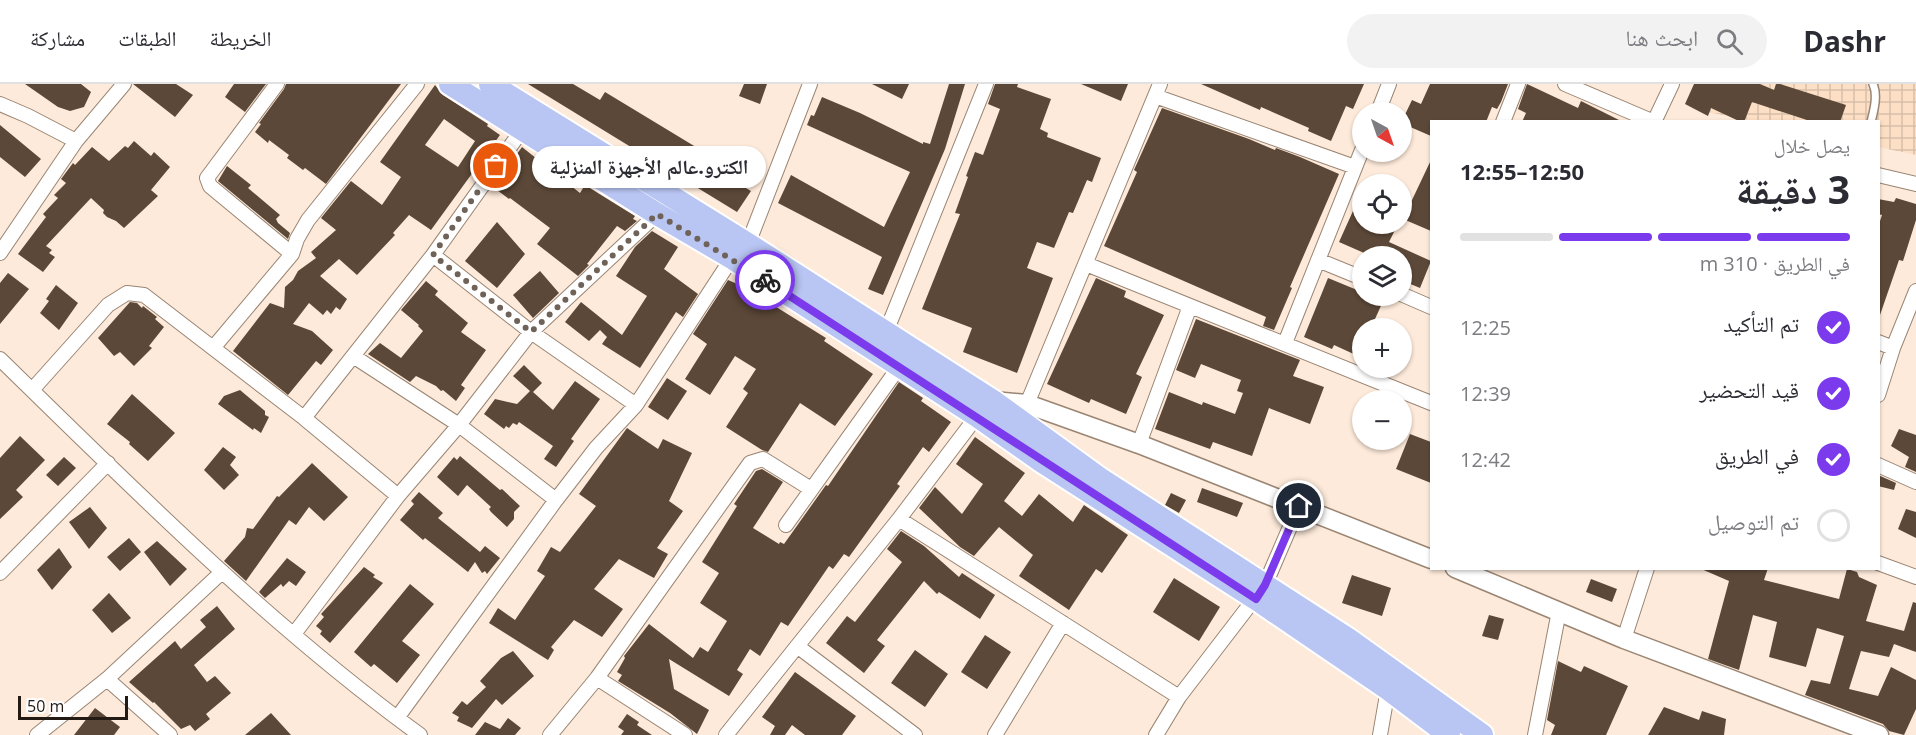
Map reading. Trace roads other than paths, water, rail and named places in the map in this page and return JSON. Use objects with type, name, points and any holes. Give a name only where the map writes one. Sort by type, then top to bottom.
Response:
[{"type":"main road","points":[[450,84],[657,214],[740,251],[886,332],[993,401],[1289,611],[1449,735]]},
{"type":"main road","points":[[490,84],[740,251],[899,367],[1041,461],[1261,592]]},
{"type":"main road","points":[[1289,611],[1348,639],[1482,735]]},
{"type":"street","points":[[0,253],[76,141],[124,84]]},
{"type":"street","points":[[277,84],[207,178],[210,186],[292,254]]},
{"type":"street","points":[[213,348],[292,254],[297,239],[308,220],[417,84]]},
{"type":"street","points":[[397,718],[556,500],[596,448],[636,405],[740,251],[810,84]]},
{"type":"street","points":[[886,332],[986,84]]},
{"type":"street","points":[[1382,102],[1389,84]]},
{"type":"street","points":[[1504,120],[1518,84]]},
{"type":"street","points":[[1565,84],[1649,120]]},
{"type":"street","points":[[1655,120],[1672,84]]},
{"type":"street","points":[[1028,404],[1157,90],[1355,167]]},
{"type":"street","points":[[0,104],[76,141]]},
{"type":"street","points":[[304,418],[433,255],[522,130]]},
{"type":"street","points":[[1285,343],[1357,162]]},
{"type":"street","points":[[1880,175],[1916,184]]},
{"type":"street","points":[[294,634],[398,496],[459,425],[531,332],[657,214]]},
{"type":"street","points":[[433,255],[531,332],[636,405]]},
{"type":"street","points":[[1318,260],[1352,274]]},
{"type":"street","points":[[1086,264],[1430,403]]},
{"type":"street","points":[[1880,389],[1893,348],[1916,291]]},
{"type":"street","points":[[32,390],[108,305],[127,293],[144,295],[304,418],[398,496]]},
{"type":"street","points":[[1412,298],[1430,304]]},
{"type":"street","points":[[1139,444],[1190,306]]},
{"type":"street","points":[[1880,343],[1893,348]]},
{"type":"street","points":[[353,356],[459,425],[556,500]]},
{"type":"street","points":[[0,359],[222,572],[294,634],[420,735]]},
{"type":"street","points":[[786,525],[899,367]]},
{"type":"street","points":[[993,401],[1028,404],[1139,444],[1430,559]]},
{"type":"street","points":[[726,735],[899,519],[976,417]]},
{"type":"street","points":[[550,735],[597,678],[750,463],[763,459],[811,489]]},
{"type":"street","points":[[1,570],[108,463]]},
{"type":"street","points":[[1880,466],[1916,482]]},
{"type":"street","points":[[1156,735],[1179,697],[1261,592],[1299,506]]},
{"type":"street","points":[[899,519],[1179,697]]},
{"type":"street","points":[[1880,563],[1916,577]]},
{"type":"street","points":[[1624,639],[1646,570]]},
{"type":"street","points":[[37,735],[107,679],[222,572]]},
{"type":"street","points":[[1474,572],[1624,639],[1879,735]]},
{"type":"street","points":[[1535,735],[1559,611]]},
{"type":"street","points":[[995,735],[1063,623]]},
{"type":"street","points":[[797,646],[915,735]]},
{"type":"street","points":[[597,678],[685,735]]},
{"type":"street","points":[[107,679],[170,735]]},
{"type":"street","points":[[1380,735],[1388,689]]},
{"type":"lane","points":[[1872,120],[1875,88],[1873,84]]},
{"type":"place","name":"الكترو.عالم الأجهزة المنزلية","points":[[496,166]]}]
